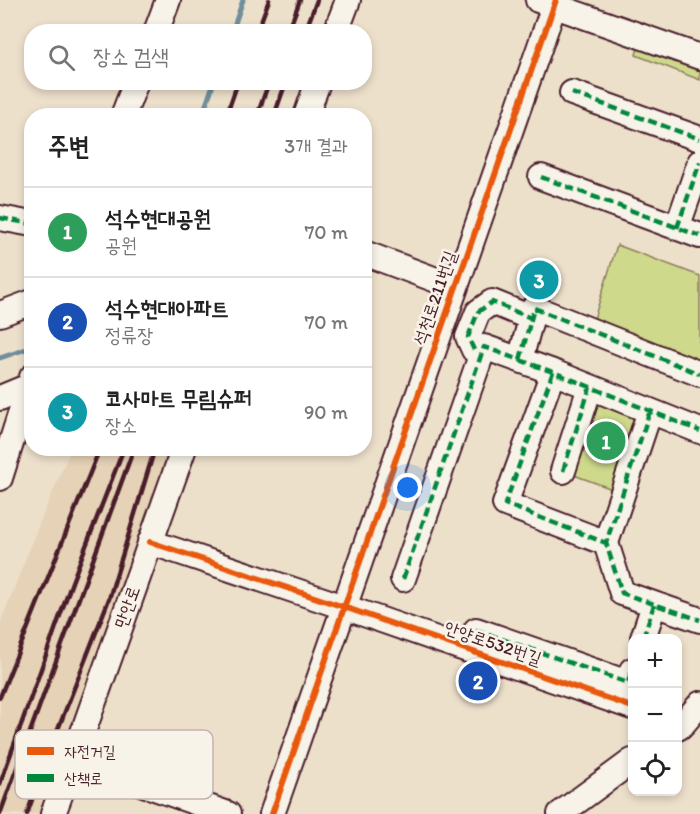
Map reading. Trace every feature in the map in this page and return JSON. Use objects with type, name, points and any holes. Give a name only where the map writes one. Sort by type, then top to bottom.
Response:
[{"type":"street","points":[[159,24],[168,0]]},
{"type":"street","points":[[339,24],[348,0]]},
{"type":"street","points":[[550,2],[700,57]]},
{"type":"street","name":"석천로211번길","points":[[344,607],[455,287],[550,2]]},
{"type":"street","points":[[126,108],[133,90]]},
{"type":"street","points":[[309,108],[315,90]]},
{"type":"street","points":[[572,93],[700,139]]},
{"type":"street","points":[[677,228],[700,162]]},
{"type":"street","points":[[541,177],[700,236]]},
{"type":"street","points":[[0,218],[24,222]]},
{"type":"street","points":[[372,256],[455,287]]},
{"type":"street","points":[[474,350],[468,337],[478,312],[492,303],[531,318]]},
{"type":"street","points":[[0,314],[24,305]]},
{"type":"street","points":[[520,360],[534,308],[700,374]]},
{"type":"street","points":[[403,579],[484,347],[700,431]]},
{"type":"street","points":[[553,372],[505,504],[606,543]]},
{"type":"street","points":[[0,398],[24,384]]},
{"type":"street","points":[[563,471],[590,387]]},
{"type":"street","points":[[0,478],[24,402]]},
{"type":"street","points":[[650,411],[606,543],[622,593],[700,620]]},
{"type":"street","name":"만안로","points":[[83,730],[181,456]]},
{"type":"street","name":"안양로532번길","points":[[150,542],[628,705]]},
{"type":"street","points":[[645,634],[654,605]]},
{"type":"street","points":[[272,814],[344,607]]},
{"type":"street","points":[[476,630],[628,683]]},
{"type":"street","points":[[684,727],[700,704]]},
{"type":"street","points":[[560,814],[628,765]]},
{"type":"street","name":"만안로","points":[[53,814],[59,799]]},
{"type":"street","points":[[176,799],[228,814]]},
{"type":"shaded area","points":[[68,456],[172,456],[74,730],[15,730],[15,799],[49,799],[44,814],[0,814],[0,624]]},
{"type":"green space","points":[[639,44],[700,67],[700,80],[636,55]]},
{"type":"green space","points":[[617,245],[700,276],[700,363],[593,322]]},
{"type":"green space","points":[[590,387],[650,411],[623,493],[563,471]]},
{"type":"waterway","points":[[235,24],[243,0]]},
{"type":"waterway","points":[[205,108],[211,90]]},
{"type":"waterway","points":[[0,358],[24,350]]},
{"type":"railway","points":[[260,24],[269,0]]},
{"type":"railway","points":[[291,24],[300,0]]},
{"type":"railway","points":[[308,24],[317,0]]},
{"type":"railway","points":[[229,108],[235,90]]},
{"type":"railway","points":[[260,108],[266,90]]},
{"type":"railway","points":[[277,108],[283,90]]},
{"type":"railway","points":[[0,697],[97,456]]},
{"type":"railway","points":[[19,730],[72,582],[121,456]]},
{"type":"railway","points":[[31,730],[131,456]]},
{"type":"railway","points":[[58,730],[109,599],[153,456]]},
{"type":"railway","points":[[0,784],[15,742]]},
{"type":"railway","points":[[0,814],[15,773]]},
{"type":"railway","points":[[27,814],[32,799]]},
{"type":"marked path","points":[[572,93],[700,139]]},
{"type":"marked path","points":[[677,228],[700,162]]},
{"type":"marked path","points":[[541,177],[700,236]]},
{"type":"marked path","points":[[0,218],[24,222]]},
{"type":"marked path","points":[[474,350],[468,337],[478,312],[492,302],[531,318]]},
{"type":"marked path","points":[[520,360],[534,308],[700,374]]},
{"type":"marked path","points":[[403,579],[484,347],[700,431]]},
{"type":"marked path","points":[[553,372],[505,504],[606,543]]},
{"type":"marked path","points":[[563,471],[590,387]]},
{"type":"marked path","points":[[650,411],[606,543],[622,593],[700,620]]},
{"type":"marked path","points":[[644,634],[654,605]]},
{"type":"marked path","points":[[476,630],[628,683]]},
{"type":"cycle path","points":[[272,814],[556,0]]},
{"type":"cycle path","points":[[150,542],[628,706]]},
{"type":"place","name":"코사마트 무림슈퍼","points":[[539,280]]},
{"type":"place","name":"석수현대공원","points":[[606,441]]},
{"type":"place","name":"석수현대아파트","points":[[478,681]]}]
